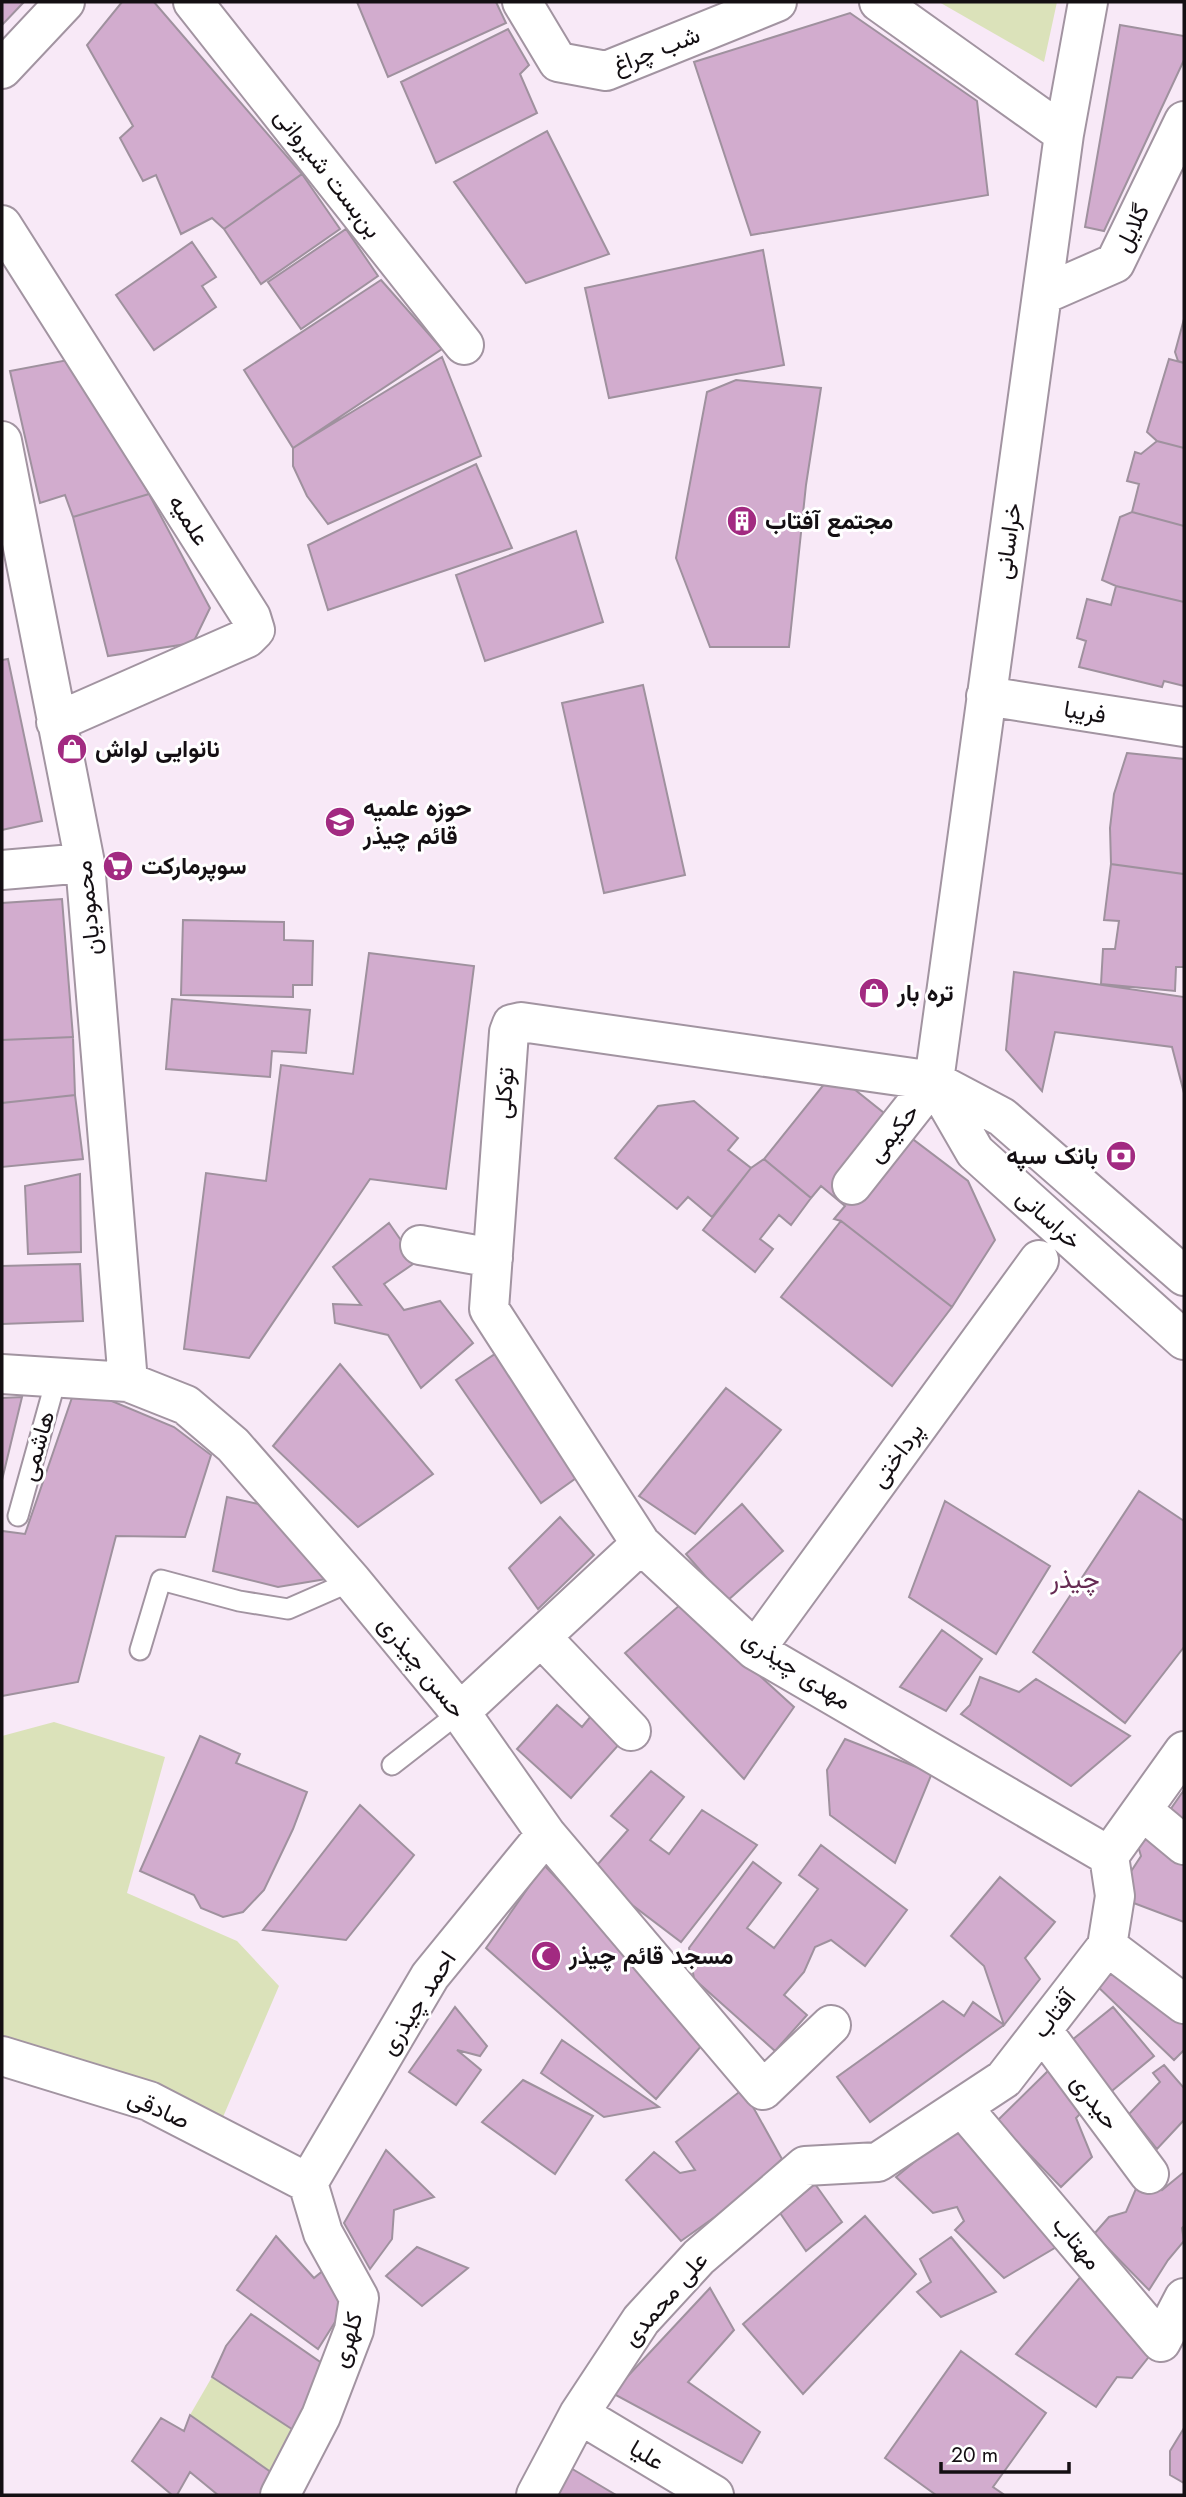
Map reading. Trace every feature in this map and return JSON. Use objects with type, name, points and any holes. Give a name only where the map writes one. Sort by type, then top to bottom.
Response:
[{"type":"street","points":[[2,69],[65,2]]},
{"type":"street","name":"بن‌بست شیروانی","points":[[193,2],[464,345]]},
{"type":"street","name":"شب چراغ","points":[[522,2],[558,62],[606,71],[778,2]]},
{"type":"street","points":[[879,2],[1064,134]]},
{"type":"street","name":"خراسانی","points":[[1088,2],[1064,134],[934,1081],[975,1152],[1184,1340]]},
{"type":"street","name":"گلایل","points":[[1042,295],[1115,263],[1184,121]]},
{"type":"street","name":"علمیه","points":[[2,225],[251,617],[255,630],[247,638],[56,722]]},
{"type":"street","name":"محمودیان","points":[[2,441],[85,863],[128,1382]]},
{"type":"street","name":"فریبا","points":[[986,696],[1184,727]]},
{"type":"street","points":[[2,870],[85,863]]},
{"type":"street","name":"توکلی","points":[[641,1544],[489,1308],[509,1032],[512,1024],[521,1022],[934,1081]]},
{"type":"street","name":"خراسانی","points":[[934,1081],[1002,1117],[1184,1276]]},
{"type":"street","name":"حکیمی","points":[[852,1185],[934,1081]]},
{"type":"street","points":[[420,1245],[492,1258]]},
{"type":"street","name":"پرداختی","points":[[755,1650],[1039,1260]]},
{"type":"street","name":"حسن چیذری","points":[[2,1374],[128,1382],[186,1405],[233,1445],[352,1581],[460,1712],[546,1835],[763,2090],[831,2025]]},
{"type":"street","points":[[460,1712],[641,1544]]},
{"type":"street","name":"مهدی چیذری","points":[[641,1544],[755,1650],[1110,1856]]},
{"type":"street","points":[[541,1637],[631,1731]]},
{"type":"street","points":[[1110,1856],[1184,1751]]},
{"type":"street","points":[[1143,1811],[1184,1845]]},
{"type":"street","name":"احمد چیذری","points":[[307,2183],[430,1976],[546,1835]]},
{"type":"street","name":"آفتاب","points":[[805,2166],[878,2162],[1004,2079],[1107,1946],[1115,1896],[1110,1856]]},
{"type":"street","points":[[1107,1946],[1184,2004]]},
{"type":"street","name":"حیدری","points":[[1042,2030],[1149,2174]]},
{"type":"street","name":"صادقی","points":[[2,2056],[149,2101],[307,2183]]},
{"type":"street","name":"مهتاب","points":[[962,2107],[1161,2342],[1184,2298]]},
{"type":"street","name":"علی محمدی","points":[[536,2495],[579,2414],[641,2320],[699,2257],[805,2166]]},
{"type":"street","name":"کلهری","points":[[280,2495],[321,2416],[354,2330],[359,2298],[323,2233],[307,2183]]},
{"type":"street","name":"علیا","points":[[579,2414],[714,2495]]},
{"type":"lane","name":"هاشمی","points":[[18,1516],[57,1376]]},
{"type":"lane","points":[[140,1650],[161,1580],[239,1601],[288,1609],[352,1581]]},
{"type":"lane","points":[[392,1765],[460,1712]]},
{"type":"green space","points":[[939,2],[1057,2],[1044,62]]},
{"type":"green space","points":[[54,1722],[165,1757],[127,1893],[237,1941],[279,1986],[223,2117],[155,2086],[2,2036],[2,1736]]},
{"type":"green space","points":[[212,2377],[301,2435],[275,2475],[190,2415]]},
{"type":"building","points":[[2,2],[24,2],[2,25]]},
{"type":"building","points":[[122,2],[154,2],[302,174],[224,229],[212,218],[181,234],[156,175],[143,181],[120,138],[133,126],[87,45]]},
{"type":"building","points":[[357,2],[496,2],[506,23],[388,77]]},
{"type":"building","points":[[850,13],[977,101],[988,195],[751,235],[694,62]]},
{"type":"building","points":[[1120,25],[1184,36],[1184,60],[1104,231],[1085,227]]},
{"type":"building","points":[[508,29],[529,65],[520,74],[537,113],[436,163],[401,82]]},
{"type":"building","points":[[547,131],[609,254],[526,283],[454,182]]},
{"type":"building","points":[[302,174],[340,229],[261,284],[224,229]]},
{"type":"building","points":[[346,229],[378,276],[301,329],[268,282]]},
{"type":"building","points":[[192,242],[216,277],[202,286],[216,307],[154,350],[116,295]]},
{"type":"building","points":[[763,250],[784,365],[609,398],[585,288]]},
{"type":"building","points":[[381,280],[442,349],[293,448],[244,370]]},
{"type":"building","points":[[1184,319],[1184,363],[1178,361],[1175,352]]},
{"type":"building","points":[[442,357],[481,456],[328,524],[307,496],[293,466],[293,448]]},
{"type":"building","points":[[73,359],[149,494],[73,517],[65,495],[40,503],[10,371]]},
{"type":"building","points":[[1169,359],[1184,363],[1184,448],[1157,441],[1147,432]]},
{"type":"building","name":"مجتمع آفتاب","points":[[736,380],[821,388],[806,485],[789,647],[710,647],[676,558],[707,392]]},
{"type":"building","points":[[1157,441],[1184,448],[1184,526],[1132,512],[1139,484],[1127,481],[1135,452],[1141,454]]},
{"type":"building","points":[[476,464],[512,548],[328,610],[308,545]]},
{"type":"building","points":[[149,494],[210,608],[193,643],[108,656],[73,517]]},
{"type":"building","points":[[1132,512],[1184,526],[1184,602],[1116,586],[1102,580],[1120,517]]},
{"type":"building","points":[[576,531],[603,622],[485,661],[456,575]]},
{"type":"building","points":[[1116,586],[1184,602],[1184,686],[1164,681],[1162,687],[1079,667],[1086,641],[1077,638],[1087,599],[1111,605]]},
{"type":"building","points":[[8,659],[42,821],[2,830],[2,660]]},
{"type":"building","points":[[643,685],[685,875],[604,893],[562,703]]},
{"type":"building","points":[[1127,753],[1184,759],[1184,874],[1111,864],[1110,828],[1114,794]]},
{"type":"building","points":[[1111,864],[1184,874],[1184,967],[1176,967],[1175,991],[1101,984],[1103,949],[1115,949],[1119,921],[1104,920]]},
{"type":"building","points":[[62,899],[73,1037],[2,1040],[2,903]]},
{"type":"building","points":[[183,920],[284,922],[284,940],[313,941],[312,985],[293,985],[293,997],[181,995]]},
{"type":"building","points":[[369,953],[474,966],[446,1189],[370,1179],[249,1358],[184,1349],[206,1173],[266,1181],[281,1065],[353,1074]]},
{"type":"building","points":[[1014,972],[1184,997],[1184,1093],[1172,1047],[1055,1032],[1042,1091],[1006,1050]]},
{"type":"building","points":[[172,999],[310,1010],[306,1053],[272,1051],[270,1077],[166,1069]]},
{"type":"building","points":[[73,1037],[75,1095],[2,1103],[2,1040]]},
{"type":"building","points":[[825,1083],[849,1085],[884,1113],[834,1178],[850,1190],[898,1128],[968,1181],[995,1240],[952,1307],[841,1221],[834,1219],[845,1206],[821,1186],[811,1198],[764,1159]]},
{"type":"building","points":[[75,1095],[83,1159],[2,1167],[2,1103]]},
{"type":"building","points":[[694,1101],[738,1138],[728,1150],[751,1168],[712,1217],[688,1197],[677,1209],[615,1158],[658,1106]]},
{"type":"building","points":[[764,1159],[811,1198],[791,1225],[779,1215],[760,1239],[773,1249],[755,1272],[703,1230],[751,1168]]},
{"type":"building","points":[[80,1174],[81,1252],[28,1254],[25,1186]]},
{"type":"building","points":[[841,1221],[952,1307],[892,1386],[781,1297]]},
{"type":"building","points":[[389,1223],[416,1262],[384,1284],[404,1310],[440,1301],[473,1343],[421,1388],[388,1335],[335,1323],[333,1304],[361,1305],[333,1267]]},
{"type":"building","points":[[80,1264],[83,1321],[2,1324],[2,1266]]},
{"type":"building","points":[[495,1354],[579,1476],[541,1503],[456,1380]]},
{"type":"building","points":[[340,1364],[433,1474],[358,1527],[273,1446]]},
{"type":"building","points":[[76,1386],[174,1427],[211,1455],[185,1537],[116,1536],[78,1682],[2,1696],[2,1531],[25,1534]]},
{"type":"building","points":[[726,1388],[781,1430],[695,1534],[639,1496]]},
{"type":"building","points":[[22,1397],[2,1480],[2,1398]]},
{"type":"building","points":[[1139,1491],[1184,1521],[1184,1647],[1125,1723],[1033,1652]]},
{"type":"building","points":[[227,1497],[263,1505],[326,1579],[278,1587],[213,1571]]},
{"type":"building","points":[[945,1501],[1050,1566],[996,1654],[909,1597]]},
{"type":"building","points":[[742,1504],[783,1551],[727,1601],[686,1554]]},
{"type":"building","points":[[560,1517],[594,1555],[538,1609],[509,1568]]},
{"type":"building","points":[[681,1604],[794,1707],[744,1779],[625,1653]]},
{"type":"building","points":[[942,1630],[982,1659],[946,1711],[900,1687]]},
{"type":"building","points":[[980,1677],[1019,1692],[1036,1679],[1130,1736],[1071,1786],[961,1714],[970,1705]]},
{"type":"building","points":[[557,1705],[582,1727],[591,1716],[631,1731],[571,1798],[517,1749]]},
{"type":"building","points":[[200,1736],[240,1754],[236,1763],[307,1792],[264,1890],[243,1912],[223,1917],[201,1908],[194,1895],[140,1871]]},
{"type":"building","points":[[845,1739],[932,1773],[895,1863],[830,1815],[827,1770]]},
{"type":"building","points":[[651,1771],[684,1797],[650,1840],[669,1854],[702,1810],[757,1845],[681,1942],[590,1873],[628,1830],[611,1816]]},
{"type":"building","points":[[1184,1790],[1184,1820],[1170,1810]]},
{"type":"building","points":[[360,1805],[414,1855],[346,1940],[263,1930]]},
{"type":"building","points":[[1148,1831],[1184,1859],[1184,1922],[1115,1896],[1141,1856],[1138,1846]]},
{"type":"building","points":[[821,1845],[907,1910],[865,1966],[831,1940],[815,1947],[804,1972],[784,1995],[807,2015],[775,2051],[694,1979],[689,1948],[753,1862],[781,1883],[747,1928],[774,1948],[818,1889],[799,1875]]},
{"type":"building","points":[[544,1865],[708,2038],[656,2099],[486,1948]]},
{"type":"building","points":[[1000,1877],[1055,1922],[1025,1958],[1040,1979],[1004,2025],[984,1966],[951,1936]]},
{"type":"building","points":[[1121,1956],[1184,2017],[1184,2050],[1174,2060],[1095,1984]]},
{"type":"building","points":[[943,2001],[964,2016],[973,2002],[1004,2025],[870,2122],[837,2077]]},
{"type":"building","points":[[455,2007],[487,2046],[480,2056],[457,2050],[481,2070],[456,2105],[409,2072]]},
{"type":"building","points":[[1113,2007],[1154,2056],[1107,2095],[1072,2040]]},
{"type":"building","points":[[562,2040],[659,2107],[604,2117],[541,2073]]},
{"type":"building","points":[[1055,2064],[1092,2102],[1076,2118],[1092,2157],[1061,2187],[997,2121]]},
{"type":"building","points":[[1164,2065],[1184,2088],[1184,2120],[1157,2149],[1129,2114],[1160,2082],[1153,2073]]},
{"type":"building","points":[[523,2080],[593,2116],[555,2174],[482,2122]]},
{"type":"building","points":[[743,2089],[782,2159],[736,2202],[681,2241],[626,2180],[654,2152],[680,2173],[695,2170],[676,2142]]},
{"type":"building","points":[[957,2127],[1058,2246],[1004,2278],[955,2230],[964,2221],[957,2207],[933,2213],[896,2177]]},
{"type":"building","points":[[386,2150],[434,2197],[394,2210],[392,2239],[370,2269],[344,2223]]},
{"type":"building","points":[[1184,2172],[1184,2241],[1149,2290],[1094,2234],[1109,2217],[1126,2212],[1138,2184],[1149,2174],[1162,2190]]},
{"type":"building","points":[[815,2184],[842,2222],[806,2251],[780,2213]]},
{"type":"building","points":[[865,2216],[916,2274],[803,2394],[743,2324]]},
{"type":"building","points":[[276,2236],[314,2278],[331,2264],[342,2311],[318,2349],[237,2290]]},
{"type":"building","points":[[951,2237],[996,2292],[941,2317],[917,2292],[931,2282],[920,2259]]},
{"type":"building","points":[[417,2247],[468,2268],[422,2306],[386,2276]]},
{"type":"building","points":[[1082,2275],[1155,2349],[1132,2378],[1117,2377],[1096,2407],[1016,2354]]},
{"type":"building","points":[[710,2288],[734,2330],[688,2382],[760,2432],[742,2463],[612,2393]]},
{"type":"building","points":[[251,2314],[323,2364],[301,2435],[212,2377],[226,2346]]},
{"type":"building","points":[[961,2351],[1046,2413],[993,2487],[1002,2495],[936,2495],[885,2458]]},
{"type":"building","points":[[190,2415],[275,2475],[267,2495],[218,2495],[190,2472],[177,2495],[172,2495],[132,2461],[161,2418],[184,2431]]},
{"type":"building","points":[[1184,2428],[1184,2483],[1170,2475],[1170,2451]]},
{"type":"building","points":[[569,2467],[616,2495],[553,2495]]},
{"type":"place","name":"مجتمع آفتاب","points":[[742,521]]},
{"type":"place","name":"نانوایی لواش","points":[[72,749]]},
{"type":"place","name":"حوزه علمیه قائم چیذر","points":[[340,822]]},
{"type":"place","name":"سوپرمارکت","points":[[118,866]]},
{"type":"place","name":"تره بار","points":[[874,993]]},
{"type":"place","name":"بانک سپه","points":[[1121,1156]]},
{"type":"place","name":"مسجد قائم چیذر","points":[[546,1956]]},
{"type":"district","name":"چیذر","points":[[1075,1579]]}]
